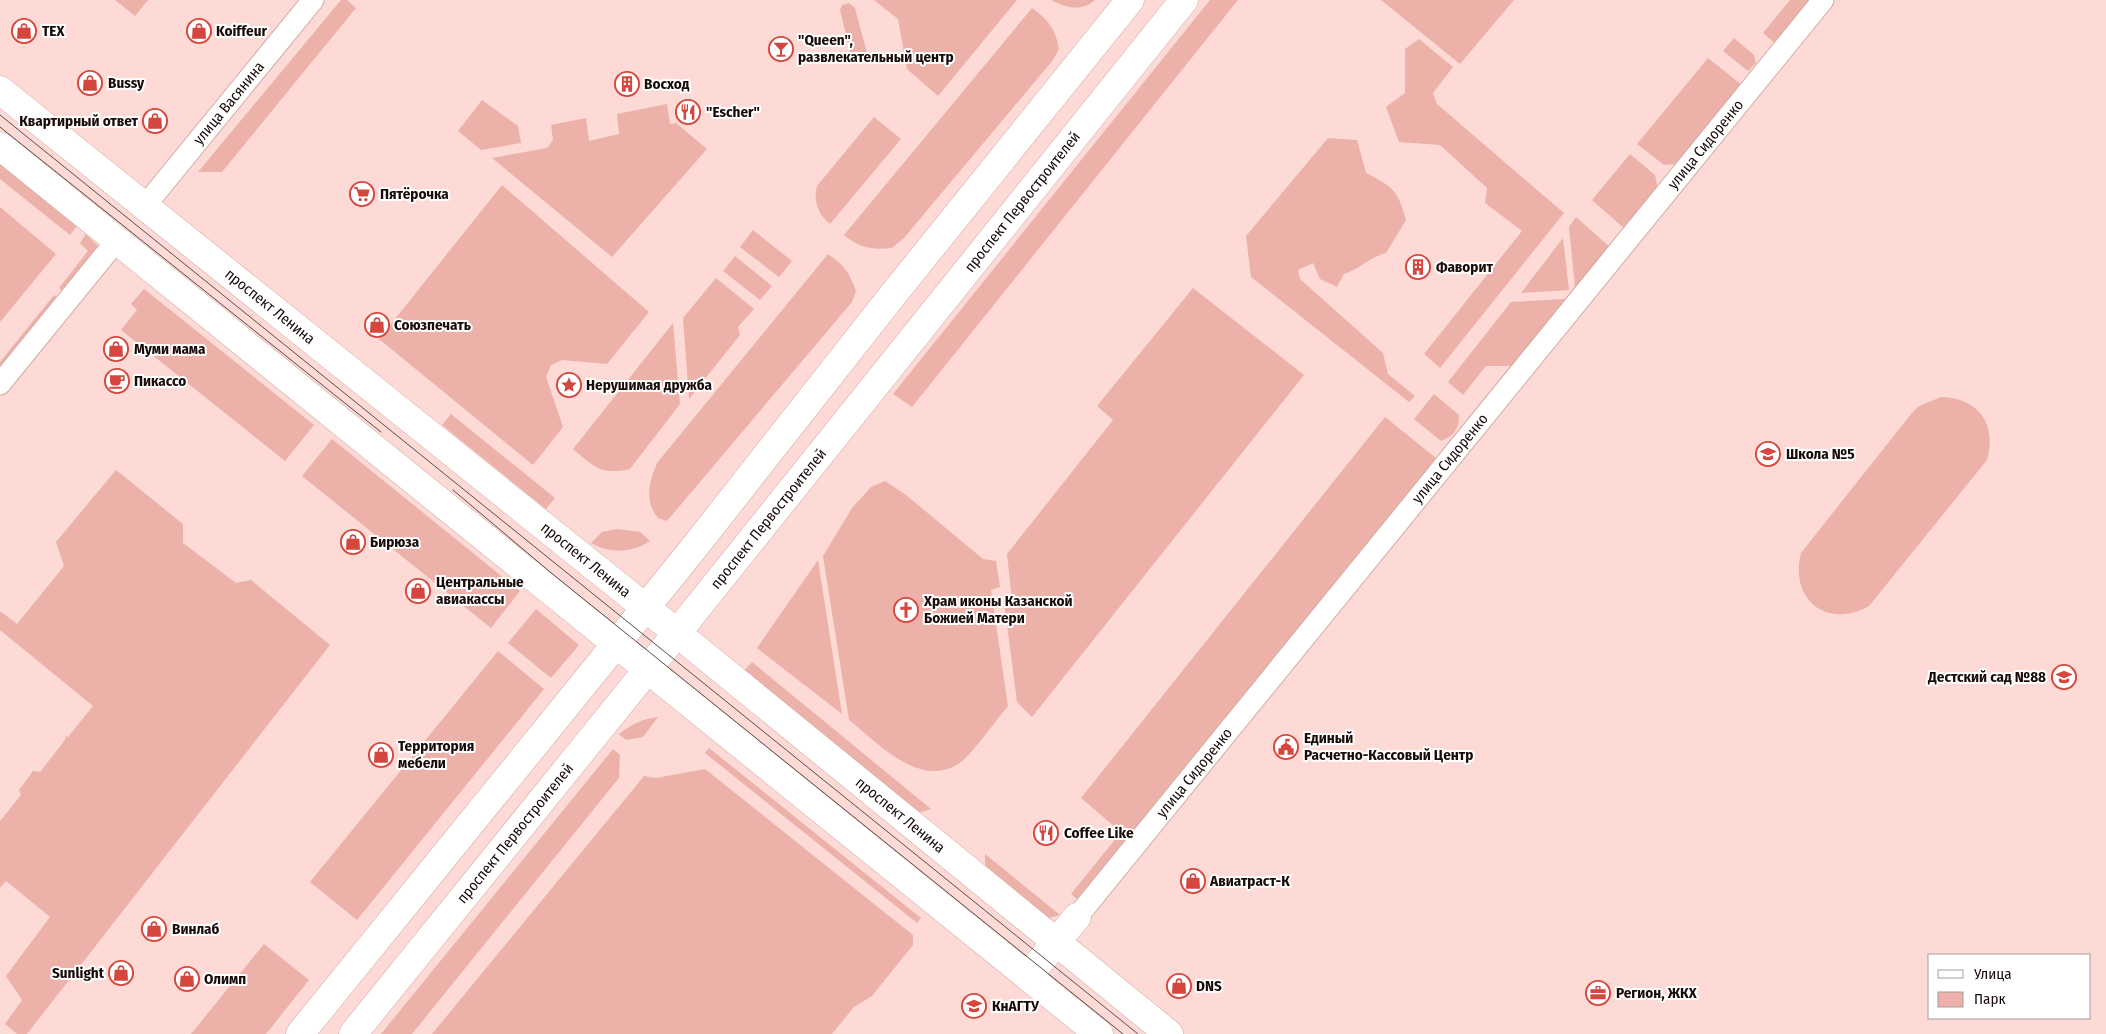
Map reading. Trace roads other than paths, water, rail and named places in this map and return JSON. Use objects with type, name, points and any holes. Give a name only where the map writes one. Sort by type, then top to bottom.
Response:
[{"type":"main road","points":[[300,1034],[645,608],[1130,0]]},
{"type":"main road","name":"проспект Первостроителей","points":[[353,1034],[648,670],[1184,0]]},
{"type":"main road","name":"проспект Ленина","points":[[0,90],[677,633],[1169,1034]]},
{"type":"main road","points":[[0,146],[1099,1034]]},
{"type":"main road","points":[[117,240],[144,206]]},
{"type":"main road","points":[[892,296],[924,323]]},
{"type":"main road","points":[[1028,976],[1077,917]]},
{"type":"main road","points":[[350,972],[382,998]]},
{"type":"street","name":"улица Васянина","points":[[144,206],[313,0]]},
{"type":"street","name":"улица Сидоренко","points":[[1077,917],[1823,0]]},
{"type":"street","points":[[0,384],[117,240]]},
{"type":"tram line","points":[[0,115],[1138,1034]]},
{"type":"tram line","points":[[0,127],[381,432]]},
{"type":"tram line","points":[[453,490],[550,572],[1123,1034]]},
{"type":"place","name":"TEX","points":[[24,31]]},
{"type":"place","name":"Koiffeur","points":[[199,31]]},
{"type":"place","name":"\"Queen\", развлекательный центр","points":[[781,49]]},
{"type":"place","name":"Bussy","points":[[90,83]]},
{"type":"place","name":"Восход","points":[[627,84]]},
{"type":"place","name":"\"Escher\"","points":[[688,112]]},
{"type":"place","name":"Квартирный ответ","points":[[155,121]]},
{"type":"place","name":"Пятёрочка","points":[[362,194]]},
{"type":"place","name":"Фаворит","points":[[1418,267]]},
{"type":"place","name":"Союзпечать","points":[[377,325]]},
{"type":"place","name":"Муми мама","points":[[116,349]]},
{"type":"place","name":"Пикассо","points":[[117,381]]},
{"type":"place","name":"Нерушимая дружба","points":[[569,385]]},
{"type":"place","name":"Школа №5","points":[[1768,454]]},
{"type":"place","name":"Бирюза","points":[[353,542]]},
{"type":"place","name":"Центральные авиакассы","points":[[418,591]]},
{"type":"place","name":"Храм иконы Казанской Божией Матери","points":[[906,610]]},
{"type":"place","name":"Дестский сад №88","points":[[2064,677]]},
{"type":"place","name":"Единый Расчетно-Кассовый Центр","points":[[1286,747]]},
{"type":"place","name":"Территория мебели","points":[[381,755]]},
{"type":"place","name":"Coffee Like","points":[[1046,833]]},
{"type":"place","name":"Авиатраст-К","points":[[1193,881]]},
{"type":"place","name":"Винлаб","points":[[154,929]]},
{"type":"place","name":"Sunlight","points":[[121,973]]},
{"type":"place","name":"Олимп","points":[[187,979]]},
{"type":"place","name":"DNS","points":[[1179,986]]},
{"type":"place","name":"Регион, ЖКХ","points":[[1598,993]]},
{"type":"place","name":"КнАГТУ","points":[[974,1006]]}]
